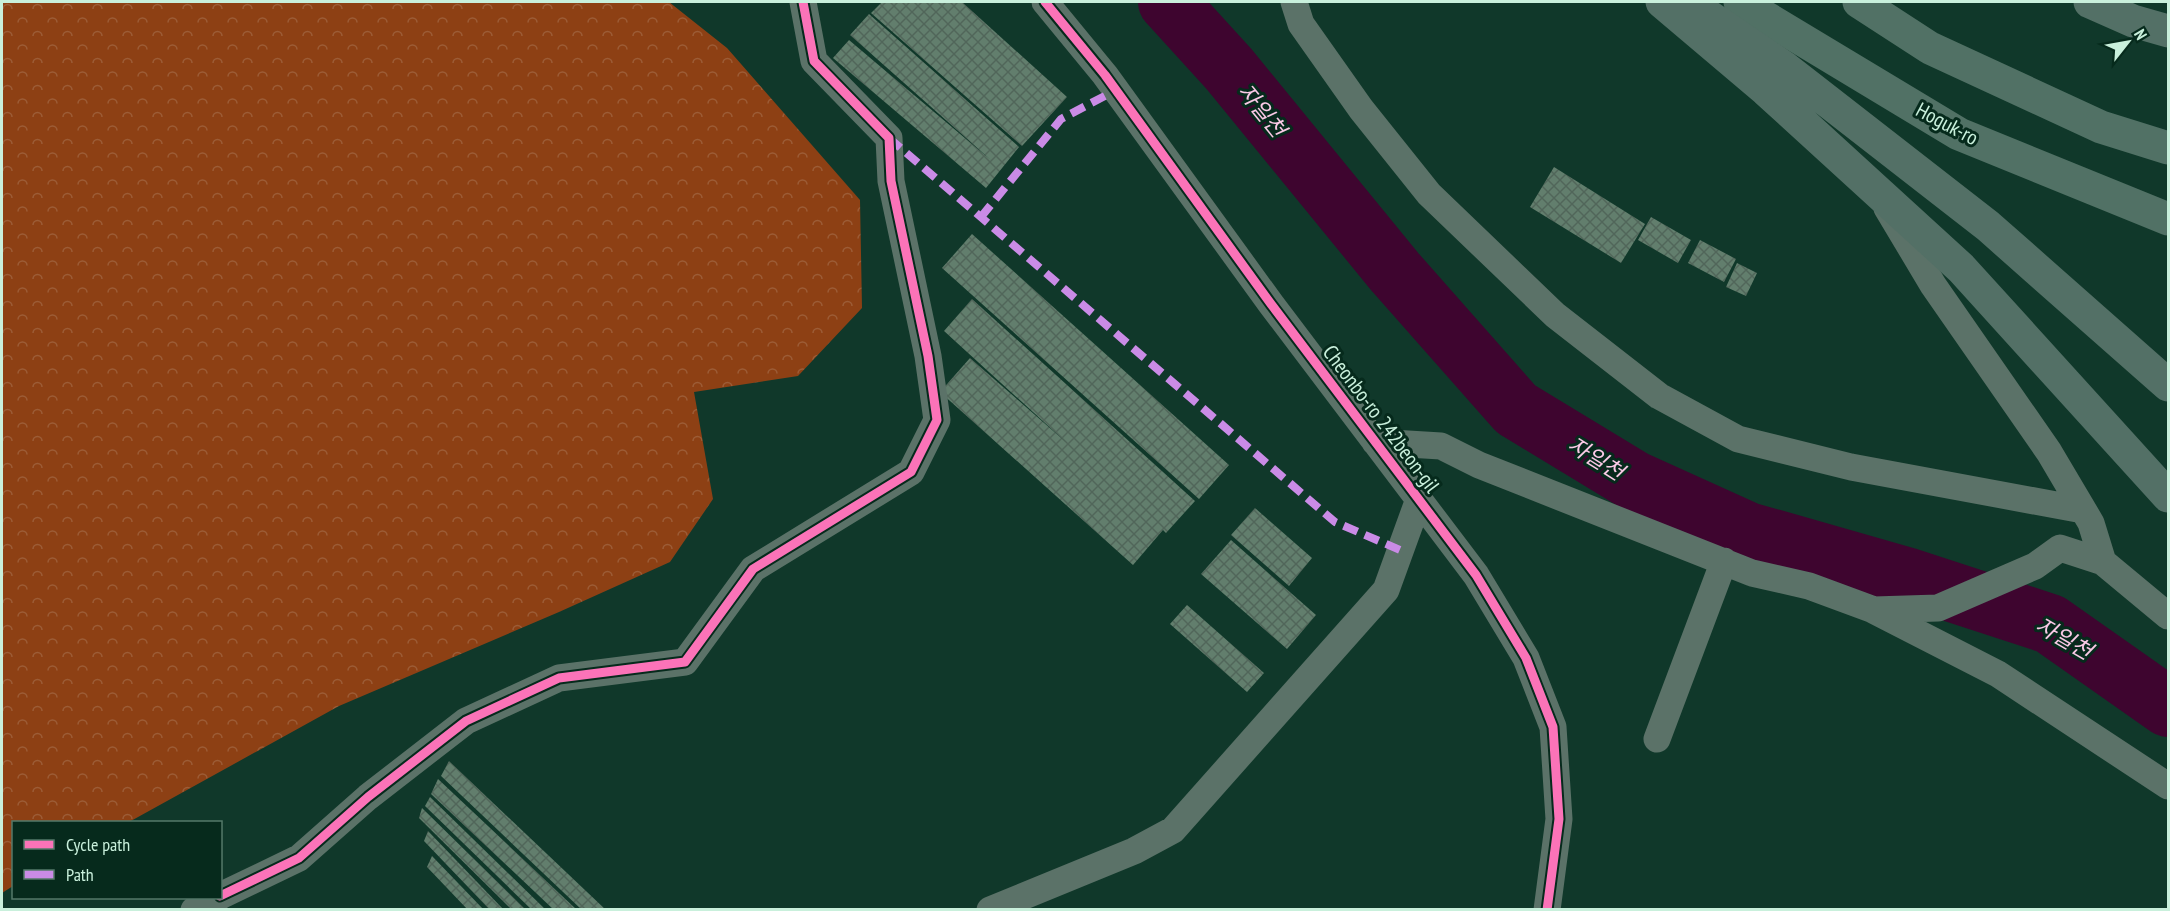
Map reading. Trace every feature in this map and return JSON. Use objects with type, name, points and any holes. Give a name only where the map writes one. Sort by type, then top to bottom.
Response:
[{"type":"highway","points":[[1662,2],[1766,90],[1961,268],[2169,496]]},
{"type":"highway","points":[[1687,2],[1785,68],[1988,226],[2169,385]]},
{"type":"highway","points":[[2090,2],[2133,21],[2169,31]]},
{"type":"main road","name":"Hoguk-ro","points":[[1740,2],[1959,134],[2169,219]]},
{"type":"main road","points":[[1859,2],[1930,48],[2101,127],[2169,148]]},
{"type":"street","points":[[222,896],[299,858],[368,797],[466,721],[559,678],[685,662],[753,569],[910,472],[937,420],[928,356],[891,181],[890,138],[814,61],[802,2]]},
{"type":"street","name":"Cheonbo-ro 242beon-gil","points":[[1045,2],[1105,75],[1271,304],[1419,499],[1490,596],[1526,658],[1553,728],[1560,819],[1547,909]]},
{"type":"street","points":[[1294,2],[1300,24],[1361,109],[1429,194],[1555,315],[1659,396],[1738,439],[1851,467],[2083,510]]},
{"type":"street","points":[[1877,192],[1933,285],[2049,452],[2091,523],[2103,562]]},
{"type":"street","points":[[1375,441],[1441,446],[1479,465],[1752,573],[1809,586],[1874,610],[1998,674],[2169,786]]},
{"type":"street","points":[[990,909],[1134,851],[1173,830],[1386,590],[1419,499]]},
{"type":"street","points":[[1874,610],[1938,608],[2036,566],[2060,548],[2103,562],[2169,616]]},
{"type":"street","points":[[1657,739],[1724,561]]},
{"type":"street","points":[[194,909],[215,899]]},
{"type":"green space","points":[[2,2],[669,2],[727,48],[860,200],[862,308],[798,376],[694,392],[713,499],[670,562],[339,706],[131,821],[12,821],[12,887],[2,893]]},
{"type":"building","points":[[882,2],[962,2],[1067,97],[1022,146],[871,13]]},
{"type":"building","points":[[869,14],[1019,147],[986,188],[833,58],[849,40],[992,161],[850,35]]},
{"type":"building","points":[[1554,167],[1645,224],[1621,263],[1530,207]]},
{"type":"building","points":[[1651,217],[1691,240],[1678,263],[1638,240]]},
{"type":"building","points":[[972,234],[1229,465],[1199,499],[942,268]]},
{"type":"building","points":[[1700,240],[1736,259],[1724,282],[1688,263]]},
{"type":"building","points":[[1737,263],[1757,273],[1746,296],[1726,287]]},
{"type":"building","points":[[972,299],[1195,501],[1166,533],[1163,530],[1133,565],[940,392],[970,358],[1068,444],[944,331]]},
{"type":"building","points":[[1255,508],[1312,558],[1289,586],[1231,535]]},
{"type":"building","points":[[1231,540],[1316,615],[1287,649],[1201,574]]},
{"type":"building","points":[[1187,605],[1264,673],[1247,692],[1170,624]]},
{"type":"building","points":[[449,761],[606,910],[582,910],[441,776]]},
{"type":"building","points":[[438,779],[577,910],[554,910],[431,794]]},
{"type":"building","points":[[430,797],[546,910],[532,910],[425,806]]},
{"type":"building","points":[[422,808],[526,910],[512,910],[419,818]]},
{"type":"building","points":[[428,831],[504,910],[490,910],[424,841]]},
{"type":"building","points":[[432,856],[484,910],[468,910],[427,867]]},
{"type":"waterway","name":"자일천","points":[[1168,2],[1229,69],[1395,272],[1516,409],[1633,480],[1748,532],[1906,577],[2050,624],[2168,707]]},
{"type":"marked path","points":[[981,217],[1061,119],[1116,90]]},
{"type":"marked path","points":[[889,138],[1335,522],[1400,550]]},
{"type":"cycle path","points":[[222,895],[299,858],[368,797],[466,721],[559,678],[685,662],[753,569],[911,472],[937,420],[928,356],[891,181],[889,138],[814,61],[803,2]]},
{"type":"cycle path","points":[[1045,2],[1105,75],[1271,304],[1476,575],[1526,658],[1553,727],[1559,819],[1547,910]]}]
